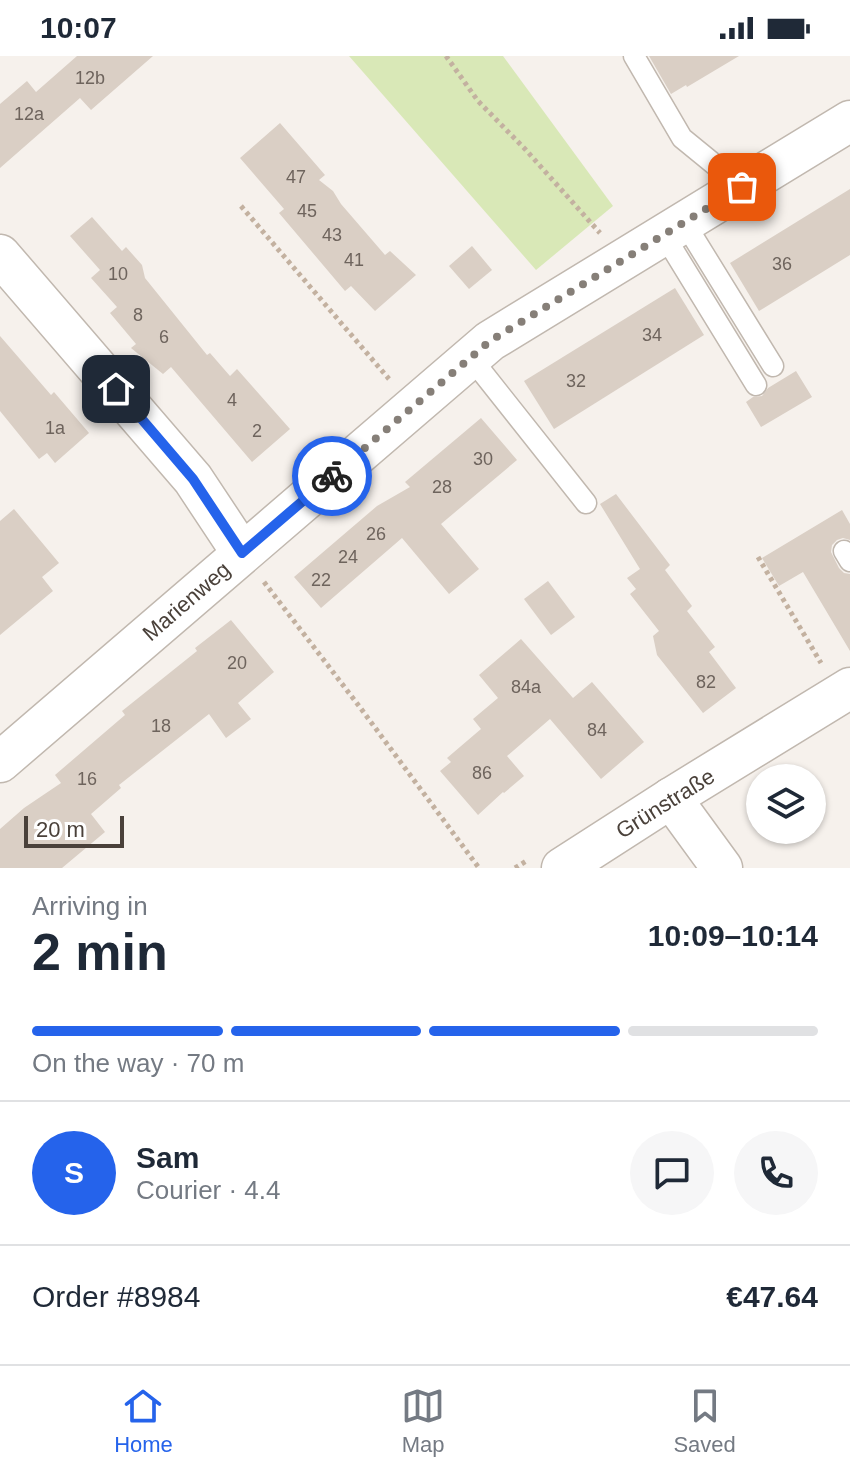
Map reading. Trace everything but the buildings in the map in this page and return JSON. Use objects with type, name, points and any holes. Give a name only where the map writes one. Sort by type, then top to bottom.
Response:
[{"type":"street","name":"Marienweg","points":[[0,762],[490,341],[850,121]]},
{"type":"street","points":[[0,255],[193,479],[242,553]]},
{"type":"street","name":"Grünstraße","points":[[562,868],[845,692]]},
{"type":"street","points":[[671,798],[722,868]]},
{"type":"lane","points":[[634,56],[682,138],[742,187]]},
{"type":"lane","points":[[674,228],[773,366]]},
{"type":"lane","points":[[674,228],[756,385]]},
{"type":"lane","points":[[471,358],[586,503]]},
{"type":"path","points":[[446,56],[478,101],[623,259]]},
{"type":"path","points":[[241,206],[413,407]]},
{"type":"path","points":[[242,553],[479,868]]},
{"type":"path","points":[[758,557],[845,692]]},
{"type":"green space","points":[[349,56],[503,56],[613,206],[536,270]]},
{"type":"way so far","points":[[332,476],[490,341],[742,187]]},
{"type":"route","points":[[116,389],[193,479],[242,553],[332,476]]}]
